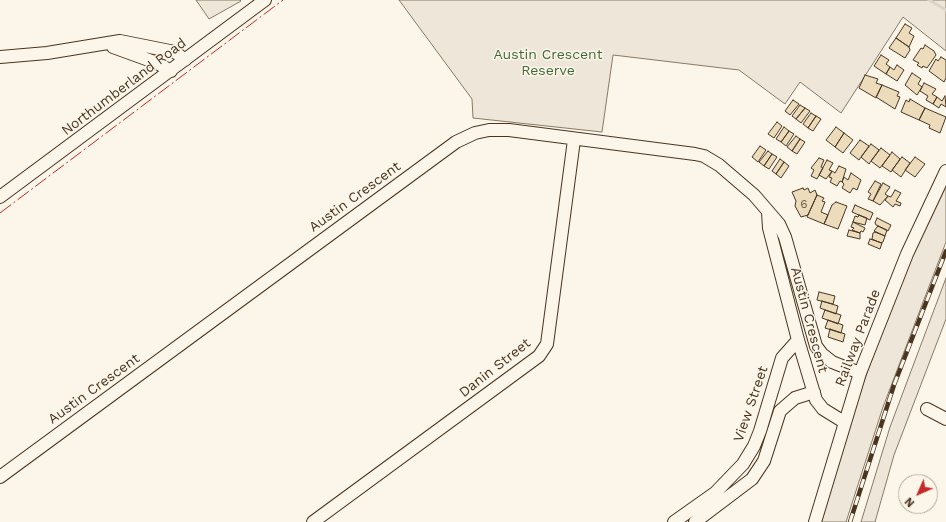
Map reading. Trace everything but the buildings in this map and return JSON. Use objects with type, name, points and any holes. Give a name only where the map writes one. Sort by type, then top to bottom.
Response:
[{"type":"street","name":"Northumberland Road","points":[[0,197],[265,0]]},
{"type":"street","points":[[0,57],[47,53],[120,41],[175,52],[185,60]]},
{"type":"street","points":[[102,45],[122,49],[157,63],[171,71]]},
{"type":"street","name":"Austin Crescent","points":[[0,477],[456,142],[475,133],[489,130],[509,130],[574,140],[695,154],[704,156],[719,165],[741,182],[760,201],[779,224],[785,237],[816,346],[827,359],[860,373]]},
{"type":"street","name":"Danin Street","points":[[313,522],[539,356],[547,344],[574,140]]},
{"type":"street","name":"Railway Parade","points":[[814,522],[860,373],[907,254],[946,171]]},
{"type":"street","name":"Austin Crescent","points":[[768,212],[769,228],[798,340],[814,392],[820,406],[844,422]]},
{"type":"street","name":"View Street","points":[[674,522],[715,493],[743,464],[754,446],[760,431],[782,358],[798,340]]},
{"type":"street","name":"View Street","points":[[695,522],[752,479],[764,461],[780,411],[795,398],[814,392]]},
{"type":"street","points":[[927,409],[946,419]]},
{"type":"green space","name":"Austin Crescent Reserve","points":[[399,0],[946,0],[946,51],[903,17],[841,113],[800,82],[785,104],[739,70],[613,55],[602,132],[473,118],[472,99]]},
{"type":"green space","points":[[946,180],[946,242],[883,407],[846,522],[819,522],[851,417],[910,255]]},
{"type":"green space","points":[[946,278],[946,319],[894,455],[875,522],[861,522],[890,427]]},
{"type":"shaded area","points":[[196,0],[240,0],[241,1],[209,19]]},
{"type":"waterway","points":[[929,0],[946,10]]},
{"type":"railway","points":[[850,522],[894,385],[946,251]]},
{"type":"power","points":[[0,213],[283,0]]}]
